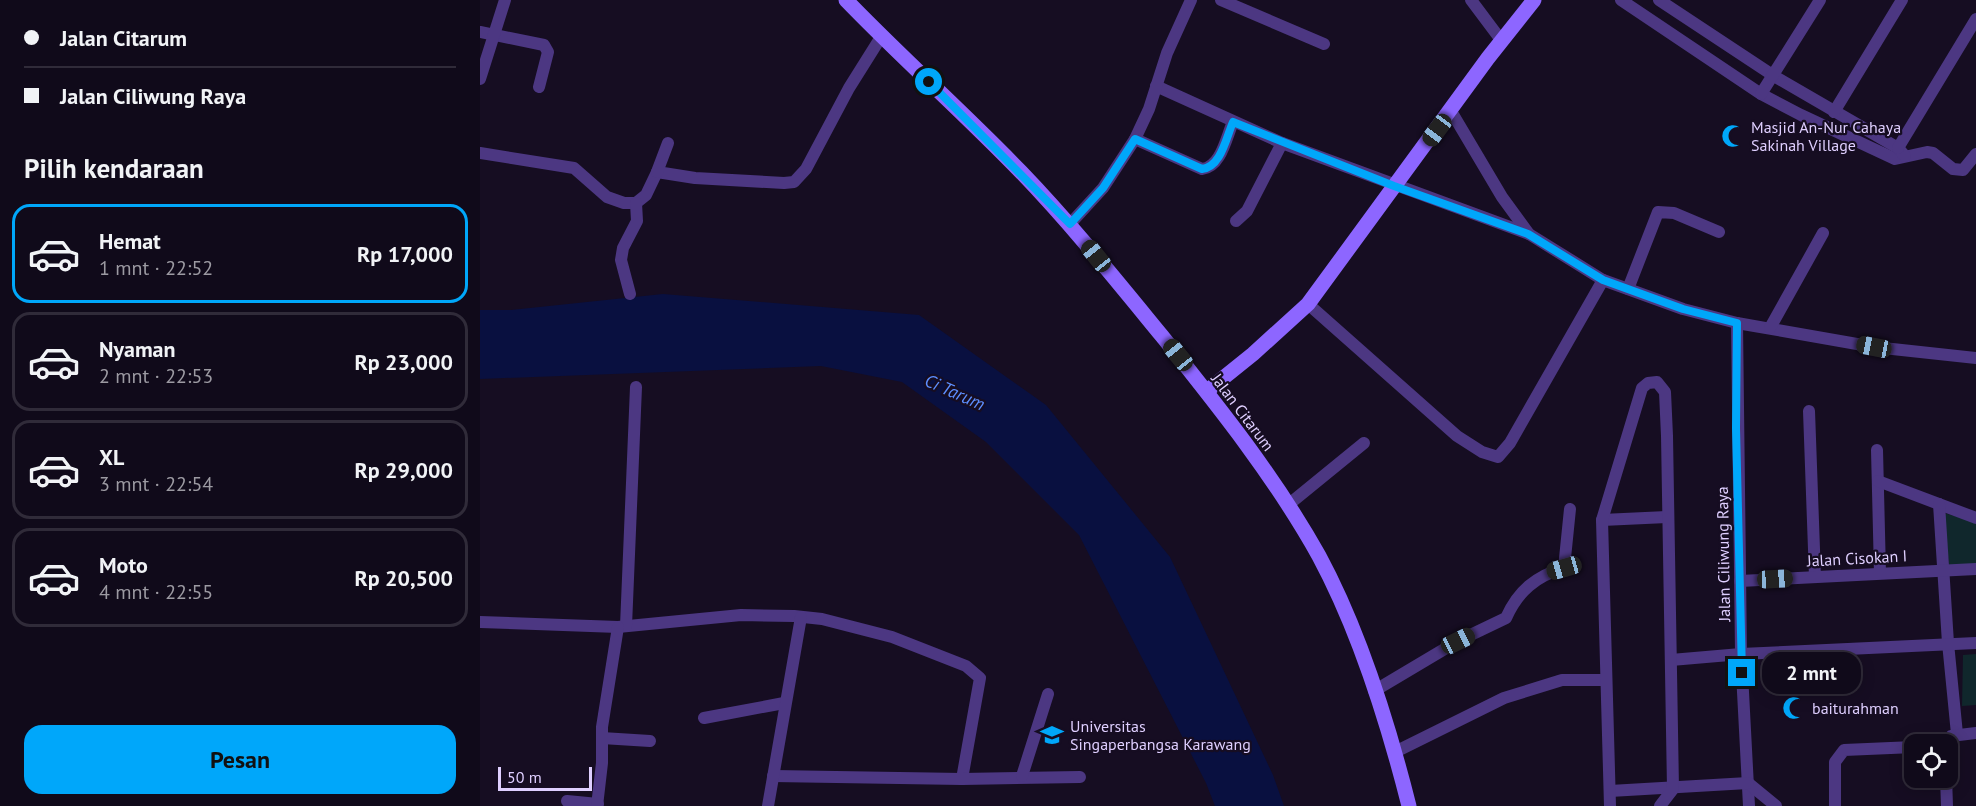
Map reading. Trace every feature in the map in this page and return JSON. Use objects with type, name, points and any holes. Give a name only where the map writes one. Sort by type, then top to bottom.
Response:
[{"type":"street","points":[[480,79],[486,33],[505,0]]},
{"type":"street","name":"Jalan Citarum","points":[[846,0],[881,37],[977,128],[1070,224],[1207,392],[1288,505],[1320,558],[1339,599],[1395,752],[1409,806]]},
{"type":"street","points":[[1070,224],[1103,188],[1135,139],[1167,53],[1191,0]]},
{"type":"street","points":[[1221,0],[1324,44]]},
{"type":"street","points":[[1471,0],[1502,40]]},
{"type":"street","points":[[1207,392],[1308,304],[1502,40],[1534,0]]},
{"type":"street","points":[[1621,0],[1761,94],[1895,159],[1976,19]]},
{"type":"street","points":[[1659,0],[1774,76],[1901,152],[1933,153],[1953,169],[1963,170],[1976,154]]},
{"type":"street","points":[[1761,94],[1820,0]]},
{"type":"street","points":[[1834,112],[1902,0]]},
{"type":"street","points":[[486,33],[544,45],[548,52],[539,87]]},
{"type":"street","points":[[657,172],[719,180],[794,182],[806,169],[849,88],[881,37]]},
{"type":"street","points":[[1156,86],[1282,143],[1528,234],[1603,280],[1683,309],[1737,323],[1874,347],[1976,358]]},
{"type":"street","points":[[1451,111],[1502,197],[1528,234]]},
{"type":"street","points":[[1135,139],[1202,169],[1209,168],[1215,163],[1233,122]]},
{"type":"street","points":[[480,153],[574,168],[607,197],[624,203],[636,203],[646,195],[668,143]]},
{"type":"street","points":[[1236,221],[1247,211],[1282,143]]},
{"type":"street","points":[[630,294],[621,260],[623,248],[637,221],[636,203]]},
{"type":"street","points":[[1628,289],[1658,212],[1674,213],[1719,232]]},
{"type":"street","points":[[1770,328],[1823,233]]},
{"type":"street","points":[[1308,304],[1457,436],[1482,452],[1498,457],[1510,443],[1603,280]]},
{"type":"street","name":"Jalan Ciliwung Raya","points":[[1737,323],[1736,428],[1741,654],[1749,806]]},
{"type":"street","points":[[1610,806],[1602,520],[1642,388],[1652,382],[1661,385],[1665,392],[1671,660],[1673,789],[1660,806]]},
{"type":"street","points":[[567,801],[598,805],[602,738],[622,626],[636,387]]},
{"type":"street","points":[[1809,411],[1815,577]]},
{"type":"street","points":[[1288,505],[1364,443]]},
{"type":"street","points":[[1877,450],[1880,573]]},
{"type":"street","points":[[1878,481],[1976,518]]},
{"type":"street","points":[[1939,504],[1948,643],[1958,734],[1976,733]]},
{"type":"street","points":[[1374,691],[1458,641],[1506,618],[1513,603],[1527,586],[1544,574],[1564,568],[1570,509]]},
{"type":"street","points":[[1602,520],[1667,517]]},
{"type":"street","name":"Jalan Cisokan I","points":[[1740,580],[1976,569]]},
{"type":"street","points":[[480,622],[622,626],[741,615],[801,617],[822,619],[892,637],[977,673],[979,687],[962,779]]},
{"type":"street","points":[[768,806],[784,703],[801,617]]},
{"type":"street","points":[[1671,660],[1741,654],[1976,643]]},
{"type":"street","points":[[1395,752],[1504,698],[1562,680],[1606,680]]},
{"type":"street","points":[[1022,776],[1048,694]]},
{"type":"street","points":[[704,718],[784,703]]},
{"type":"street","points":[[602,738],[650,741]]},
{"type":"street","points":[[1835,806],[1835,762],[1844,750],[1904,747]]},
{"type":"street","points":[[773,776],[962,779],[1022,776],[1080,777]]},
{"type":"street","points":[[1610,790],[1673,789],[1748,783],[1776,806]]},
{"type":"street","points":[[1946,788],[1947,806]]},
{"type":"green space","points":[[1944,513],[1976,522],[1976,566],[1949,566]]},
{"type":"green space","points":[[1976,654],[1976,705],[1962,706],[1963,655]]},
{"type":"water","name":"Ci Tarum","points":[[663,294],[919,315],[1046,405],[1170,557],[1273,775],[1284,806],[1215,806],[1206,783],[1079,535],[986,442],[902,382],[821,366],[480,379],[480,310],[511,310]]},
{"type":"place","name":"Masjid An-Nur Cahaya Sakinah Village","points":[[1733,136]]},
{"type":"place","name":"baiturahman","points":[[1794,708]]},
{"type":"place","name":"Universitas Singaperbangsa Karawang","points":[[1052,735]]},
{"type":"route","points":[[929,82],[1070,224],[1103,188],[1135,139],[1202,169],[1209,168],[1215,163],[1233,122],[1394,186],[1528,234],[1603,280],[1683,309],[1737,323],[1736,428],[1740,514],[1742,673]]}]
